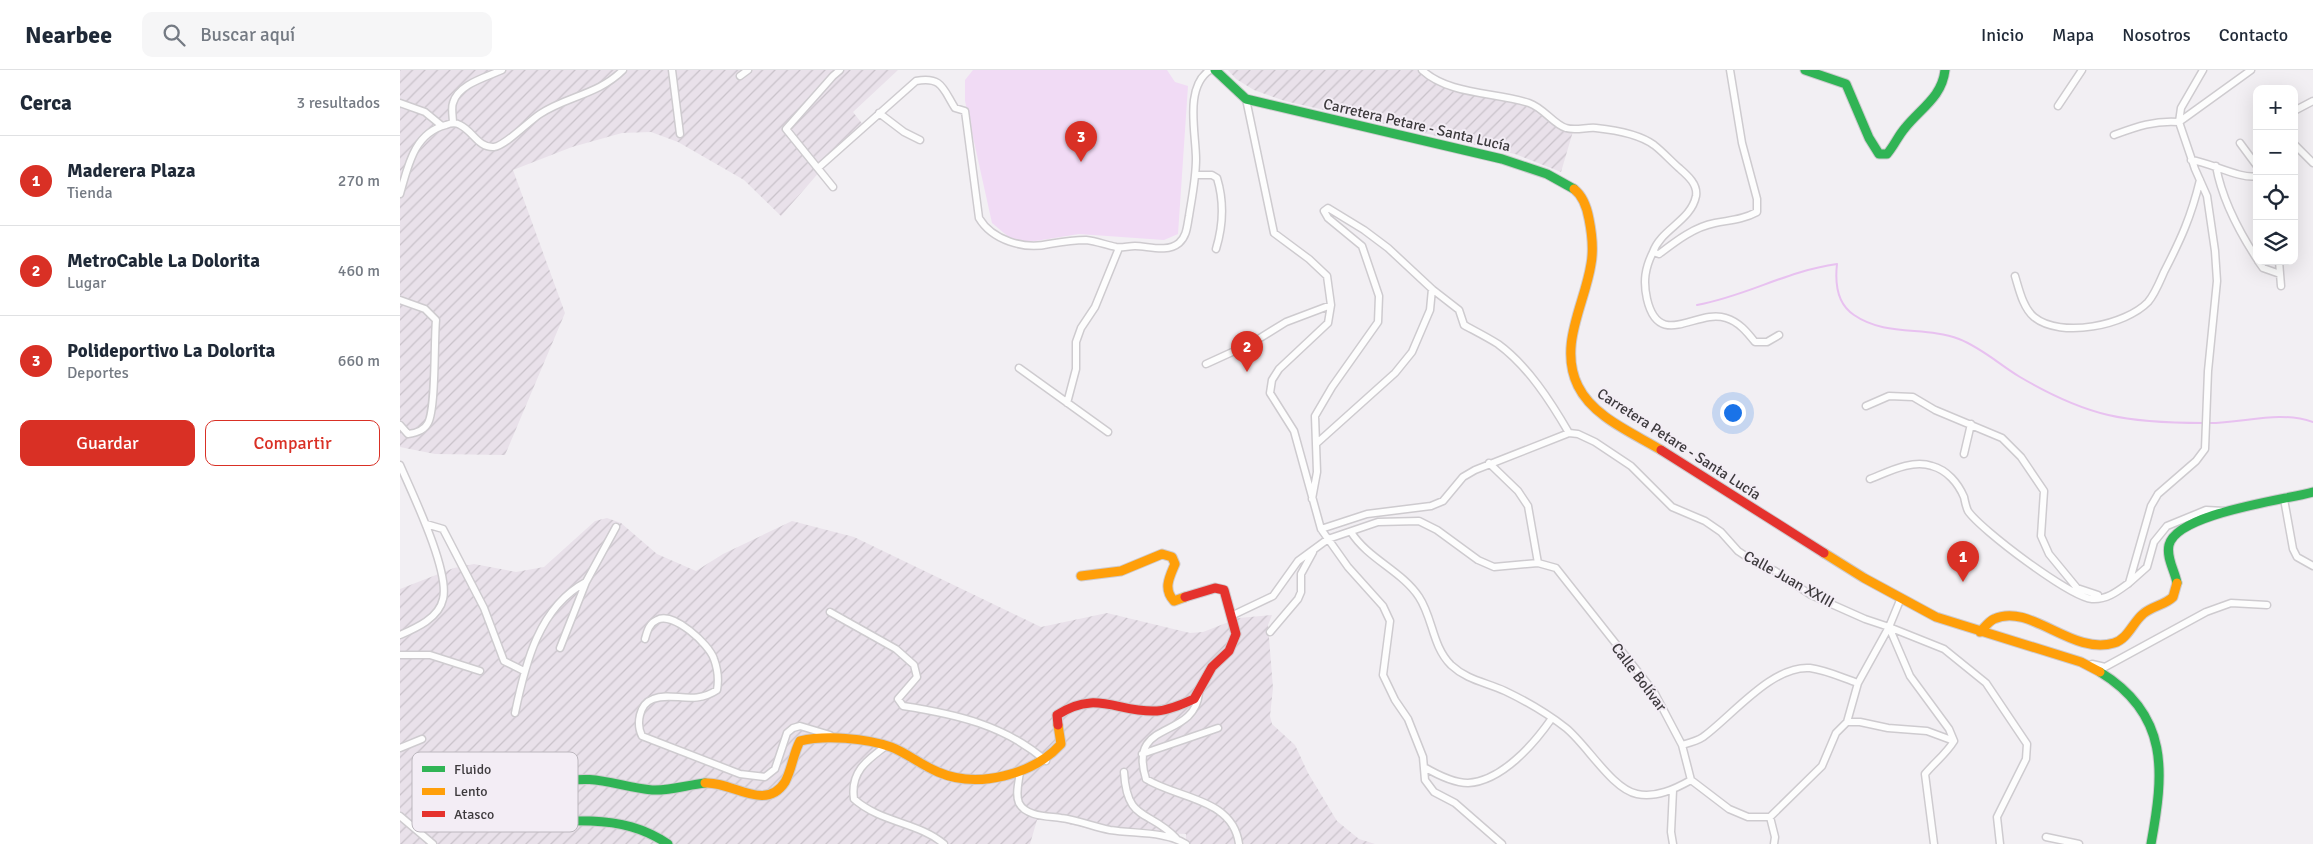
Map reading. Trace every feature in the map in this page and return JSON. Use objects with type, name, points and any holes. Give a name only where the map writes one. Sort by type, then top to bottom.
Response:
[{"type":"street","points":[[453,123],[452,103],[457,95],[471,84],[502,70]]},
{"type":"street","points":[[400,194],[418,142],[442,126],[453,123],[461,125],[482,144],[495,147],[508,141],[525,124],[554,105],[585,96],[616,77],[623,70]]},
{"type":"street","points":[[672,70],[680,134]]},
{"type":"street","points":[[740,76],[748,70]]},
{"type":"street","points":[[833,187],[786,129],[840,70]]},
{"type":"street","points":[[818,168],[916,81],[935,80],[943,85],[955,108],[965,111],[980,218],[985,228],[1015,244],[1038,247],[1066,241],[1088,240],[1118,248],[1134,246],[1165,248],[1176,246],[1184,238],[1195,176],[1193,119],[1196,87],[1204,74],[1210,70]]},
{"type":"street","name":"Carretera Petare - Santa Lucía","points":[[1215,70],[1246,99],[1513,162],[1564,181],[1580,195],[1594,237],[1594,258],[1571,333],[1569,359],[1585,399],[1596,410],[1785,529],[1864,578],[1936,617],[2081,662],[2101,671],[2126,688],[2144,709],[2158,748],[2160,790],[2151,844]]},
{"type":"street","points":[[1422,70],[1430,77],[1465,89],[1540,107],[1562,127],[1569,129],[1605,129],[1644,139],[1654,145],[1689,177],[1697,195],[1689,213],[1656,243],[1646,267],[1644,286],[1650,310],[1655,319],[1671,326],[1715,317],[1725,317],[1741,326],[1755,342],[1767,342],[1779,335]]},
{"type":"street","points":[[1653,252],[1659,254],[1690,232],[1714,223],[1739,220],[1757,212],[1757,199],[1742,143],[1730,70]]},
{"type":"street","points":[[1805,70],[1846,84],[1853,97],[1868,140],[1879,154],[1887,154],[1914,117],[1935,98],[1945,84],[1945,70]]},
{"type":"street","points":[[2058,106],[2082,70]]},
{"type":"street","points":[[2129,583],[2151,506],[2158,494],[2196,461],[2205,449],[2208,372],[2217,269],[2207,196],[2191,160],[2179,122],[2181,108],[2203,70]]},
{"type":"street","points":[[2114,135],[2144,124],[2165,121],[2179,122],[2251,70]]},
{"type":"street","points":[[1246,99],[1274,233],[1309,259],[1327,276],[1331,305],[1328,322],[1279,369],[1272,380],[1270,393],[1294,431],[1321,528],[1348,567],[1383,606],[1390,621],[1383,675],[1395,700],[1408,719],[1423,757],[1425,780],[1434,792],[1455,803],[1502,844]]},
{"type":"street","points":[[2298,109],[2313,101]]},
{"type":"street","points":[[400,103],[425,112],[442,126]]},
{"type":"street","points":[[879,113],[904,132],[920,140]]},
{"type":"street","points":[[2240,143],[2253,161]]},
{"type":"street","points":[[2298,148],[2313,163]]},
{"type":"street","points":[[2191,160],[2244,176],[2253,176]]},
{"type":"street","points":[[2216,166],[2219,183],[2228,210],[2253,253]]},
{"type":"street","points":[[1195,176],[1212,175],[1217,178],[1221,191],[1221,232],[1216,249]]},
{"type":"street","points":[[2015,276],[2025,304],[2034,318],[2060,328],[2083,328],[2102,324],[2136,310],[2148,301],[2188,226],[2200,180]]},
{"type":"street","points":[[1312,500],[1317,472],[1316,416],[1332,387],[1378,322],[1379,296],[1362,246],[1328,218],[1324,211],[1328,208],[1364,230],[1459,310],[1464,325],[1498,345],[1516,360],[1546,396],[1569,433],[1489,463],[1463,476],[1443,501],[1431,506],[1367,514],[1321,528]]},
{"type":"street","points":[[1067,403],[1076,369],[1076,342],[1081,328],[1094,307],[1118,248]]},
{"type":"street","points":[[2261,265],[2263,268],[2280,274]]},
{"type":"street","points":[[2279,265],[2281,286]]},
{"type":"street","points":[[1317,443],[1395,373],[1412,352],[1430,310],[1432,289]]},
{"type":"street","points":[[400,300],[424,309],[436,320],[432,403],[428,423],[420,432],[408,434],[400,424]]},
{"type":"street","points":[[1206,364],[1252,343],[1286,322],[1331,305]]},
{"type":"street","points":[[1019,368],[1108,432]]},
{"type":"street","points":[[1866,406],[1884,397],[1908,396],[1935,410],[2002,438],[2021,457],[2039,481],[2045,497],[2042,540],[2062,571],[2081,590],[2092,594],[2110,596]]},
{"type":"street","points":[[1964,454],[1971,424]]},
{"type":"street","name":"Calle Juan XXIII","points":[[1569,433],[1595,442],[1631,466],[1672,507],[1705,521],[1721,532],[1738,551],[1756,563],[1775,571],[1811,595],[1865,620],[1889,626],[1944,649],[1986,682],[2027,744],[2026,759],[1997,816],[2000,844]]},
{"type":"street","points":[[1489,463],[1518,490],[1528,506],[1538,563]]},
{"type":"street","points":[[1870,479],[1905,466],[1922,464],[1935,466],[1946,472],[1953,480],[1970,513],[2054,582],[2082,597],[2100,599],[2110,596],[2147,567],[2154,542],[2167,526],[2206,510],[2224,511],[2313,492]]},
{"type":"street","points":[[400,465],[426,524],[444,587],[443,601],[433,616],[418,627],[400,635]]},
{"type":"street","points":[[2284,499],[2292,549],[2297,557],[2313,566]]},
{"type":"street","points":[[1980,632],[1990,619],[2007,615],[2032,621],[2083,644],[2098,646],[2116,642],[2143,614],[2168,601],[2176,593],[2176,579],[2169,551],[2173,538],[2224,511]]},
{"type":"street","name":"Calle Bolívar","points":[[1328,539],[1378,522],[1419,521],[1436,530],[1478,560],[1494,567],[1538,563],[1556,568],[1654,692],[1682,745],[1691,780]]},
{"type":"street","points":[[426,524],[443,529],[484,608],[504,661],[524,671]]},
{"type":"street","points":[[560,648],[586,582],[616,527]]},
{"type":"street","points":[[1351,532],[1359,544],[1393,572],[1419,597],[1443,657],[1472,680],[1504,690],[1552,718],[1584,745],[1624,790],[1638,794],[1673,790],[1691,780],[1729,809],[1748,817],[1770,817],[1822,766],[1836,733],[1847,722],[1858,683],[1889,626],[1901,598]]},
{"type":"street","points":[[1232,616],[1273,596],[1298,561],[1328,539]]},
{"type":"street","points":[[1270,632],[1298,599],[1301,592],[1301,574],[1315,549]]},
{"type":"street","points":[[645,639],[649,627],[656,620],[665,618],[676,620],[706,645],[714,658],[719,678],[717,690],[708,695],[653,699],[645,704],[638,719],[638,728],[642,736],[740,774],[765,777],[775,769],[787,733],[793,728],[800,726],[832,736],[886,746],[923,767],[947,776],[974,778],[1020,772],[1046,761],[1054,755],[1061,744],[1057,715],[1077,702],[1100,702],[1158,711],[1194,699],[1212,667],[1229,651],[1236,634],[1224,590],[1215,588],[1174,601],[1168,595],[1166,587],[1175,564],[1172,557],[1162,554],[1121,571],[1081,576]]},
{"type":"street","points":[[515,713],[524,671],[543,624],[570,591],[586,582]]},
{"type":"street","points":[[2081,662],[2105,667],[2206,612],[2231,603],[2267,605]]},
{"type":"street","points":[[830,612],[896,649],[914,665],[917,677],[898,699],[903,706],[954,714],[978,722],[1017,739],[1046,761]]},
{"type":"street","points":[[1889,626],[1910,676],[1949,729],[1954,741]]},
{"type":"street","points":[[400,655],[430,655],[480,671]]},
{"type":"street","points":[[1682,745],[1702,738],[1758,690],[1782,674],[1796,668],[1812,668],[1858,683]]},
{"type":"street","points":[[1199,689],[1195,710],[1188,717],[1155,736],[1145,746],[1142,754],[1142,764],[1146,779],[1158,786],[1206,802],[1224,815],[1234,826],[1239,844]]},
{"type":"street","points":[[1424,767],[1457,781],[1466,783],[1480,781],[1508,766],[1537,740],[1552,718]]},
{"type":"street","points":[[1847,722],[1927,731],[1954,741]]},
{"type":"street","points":[[1142,754],[1218,728]]},
{"type":"street","points":[[578,779],[590,776],[651,790],[673,790],[717,783],[735,786],[752,795],[768,796],[782,787],[792,768],[794,750],[800,741],[832,736]]},
{"type":"street","points":[[400,748],[422,739]]},
{"type":"street","points":[[1934,844],[1925,774],[1947,752],[1954,741]]},
{"type":"street","points":[[886,746],[864,763],[855,776],[852,789],[854,799],[884,818],[922,830],[944,844]]},
{"type":"street","points":[[1020,772],[1019,803],[1024,809],[1038,815],[1063,818],[1109,830],[1177,839]]},
{"type":"street","points":[[1124,772],[1128,802],[1141,815],[1169,830],[1177,839],[1186,844]]},
{"type":"street","points":[[1673,790],[1671,832],[1674,844]]},
{"type":"street","points":[[400,816],[412,826]]},
{"type":"street","points":[[1770,817],[1775,837],[1774,844]]},
{"type":"street","points":[[578,820],[609,821],[633,825],[668,844]]},
{"type":"street","points":[[419,832],[433,844]]},
{"type":"street","points":[[2046,837],[2079,844]]},
{"type":"shaded area","points":[[400,70],[898,70],[853,112],[864,126],[828,162],[781,216],[744,180],[678,142],[651,132],[622,133],[572,147],[513,170],[565,313],[505,455],[435,454],[400,447]]},
{"type":"shaded area","points":[[973,70],[1167,70],[1175,82],[1188,86],[1178,234],[1164,240],[1079,234],[1017,244],[992,223],[965,101],[965,80]]},
{"type":"shaded area","points":[[1228,70],[1421,70],[1442,83],[1520,100],[1553,120],[1574,128],[1561,172],[1515,154],[1285,101],[1254,90],[1236,79]]},
{"type":"shaded area","points":[[607,518],[621,523],[657,554],[696,571],[723,554],[792,521],[854,537],[1041,627],[1107,613],[1190,633],[1203,632],[1239,618],[1272,615],[1268,625],[1273,688],[1270,716],[1272,724],[1295,745],[1308,773],[1337,821],[1359,839],[1375,844],[1186,844],[1186,834],[1098,831],[1052,820],[1037,820],[1030,844],[400,844],[400,589],[454,568],[474,564],[516,572],[544,567],[595,521]]},
{"type":"waterway","points":[[1697,305],[1733,296],[1818,267],[1837,264],[1836,278],[1841,299],[1848,310],[1866,322],[1892,329],[1933,333],[1959,339],[2044,390],[2066,401],[2108,415],[2152,421],[2204,423]]},
{"type":"waterway","points":[[2209,423],[2274,417],[2287,417],[2313,422]]},
{"type":"traffic: fast","points":[[1215,70],[1246,99],[1502,159],[1547,174],[1574,189]]},
{"type":"traffic: fast","points":[[1805,70],[1846,84],[1869,138],[1879,154],[1887,154],[1905,128],[1930,102],[1940,88],[1945,70]]},
{"type":"traffic: fast","points":[[2177,583],[2168,550],[2176,534],[2191,524],[2211,516],[2234,509],[2313,492]]},
{"type":"traffic: fast","points":[[2100,672],[2123,689],[2139,707],[2150,727],[2157,748],[2159,770],[2158,793],[2151,844]]},
{"type":"traffic: fast","points":[[578,780],[604,781],[652,790],[672,789],[705,783]]},
{"type":"traffic: fast","points":[[578,821],[622,824],[641,830],[668,844]]},
{"type":"traffic: slow","points":[[1574,189],[1582,199],[1587,211],[1591,230],[1592,258],[1572,340],[1573,371],[1578,386],[1593,407],[1615,423],[1661,450]]},
{"type":"traffic: slow","points":[[1824,553],[1864,578],[1936,617],[2081,662],[2100,672]]},
{"type":"traffic: slow","points":[[1081,576],[1121,571],[1162,554],[1172,557],[1175,564],[1168,583],[1171,597],[1174,601],[1185,597]]},
{"type":"traffic: slow","points":[[1980,632],[1994,619],[2008,616],[2022,617],[2083,642],[2098,645],[2114,643],[2127,634],[2139,617],[2173,597],[2177,583]]},
{"type":"traffic: slow","points":[[705,783],[726,786],[758,795],[768,795],[777,791],[785,782],[800,741],[821,738],[870,741],[891,747],[938,772],[953,777],[987,779],[1020,771],[1049,755],[1061,744],[1058,725]]},
{"type":"traffic: jam","points":[[1661,450],[1824,553]]},
{"type":"traffic: jam","points":[[1058,725],[1057,715],[1071,707],[1084,704],[1107,704],[1143,711],[1157,711],[1172,708],[1194,699],[1212,667],[1229,651],[1236,634],[1224,590],[1215,588],[1185,597]]},
{"type":"place","name":"Polideportivo La Dolorita","points":[[1081,162]]},
{"type":"place","name":"MetroCable La Dolorita","points":[[1247,372]]},
{"type":"place","name":"Maderera Plaza","points":[[1963,582]]}]
